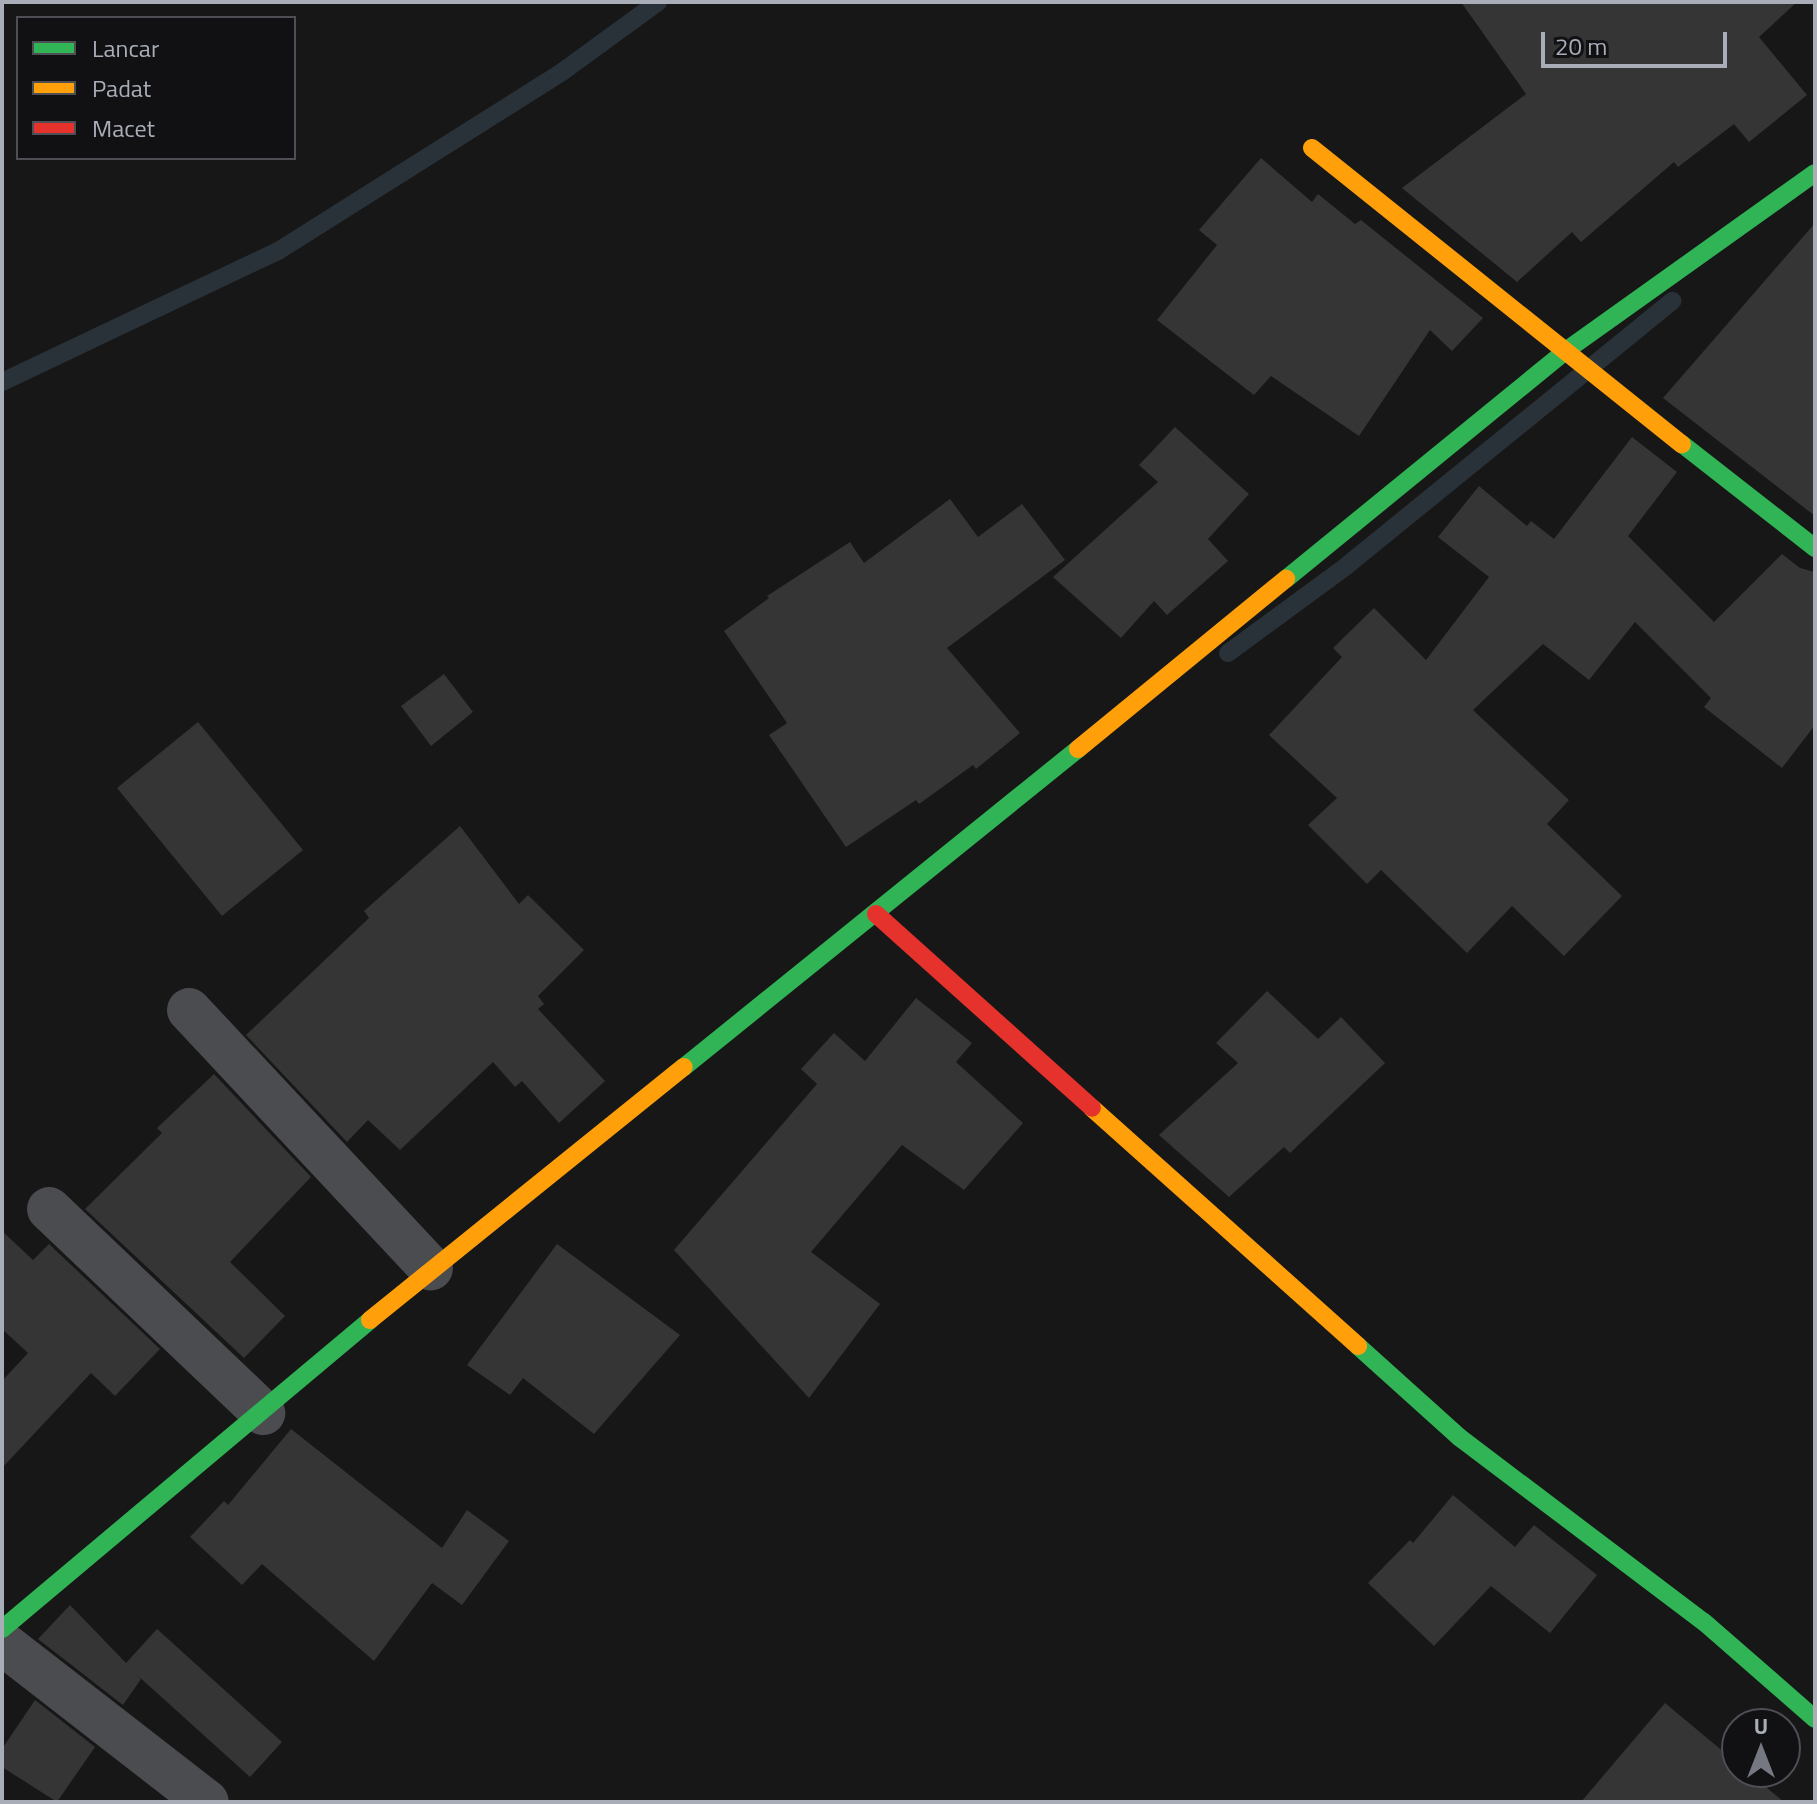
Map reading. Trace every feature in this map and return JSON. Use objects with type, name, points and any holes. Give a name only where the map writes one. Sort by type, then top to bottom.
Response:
[{"type":"street","points":[[1312,148],[1564,352],[1815,548]]},
{"type":"street","points":[[2,1629],[431,1269],[881,919],[1564,352],[1815,173]]},
{"type":"street","points":[[881,919],[1448,1427],[1704,1622],[1815,1719]]},
{"type":"street","points":[[189,1010],[431,1269]]},
{"type":"street","points":[[49,1209],[263,1413]]},
{"type":"street","points":[[2,1643],[207,1802]]},
{"type":"building","points":[[1461,2],[1797,2],[1759,37],[1807,95],[1749,142],[1734,124],[1678,167],[1674,162],[1581,242],[1572,232],[1517,282],[1402,188],[1526,94]]},
{"type":"building","points":[[1261,158],[1312,202],[1318,194],[1355,224],[1361,220],[1483,318],[1452,351],[1430,330],[1359,436],[1271,376],[1254,395],[1157,320],[1217,245],[1199,230]]},
{"type":"building","points":[[1815,223],[1815,516],[1663,398]]},
{"type":"building","points":[[1175,427],[1249,494],[1208,539],[1228,561],[1167,615],[1154,601],[1121,638],[1053,577],[1158,482],[1139,465]]},
{"type":"building","points":[[1632,437],[1677,472],[1628,536],[1714,622],[1782,554],[1800,568],[1815,572],[1815,725],[1782,768],[1704,707],[1711,698],[1635,622],[1589,680],[1543,644],[1473,710],[1569,800],[1547,824],[1622,896],[1564,956],[1512,906],[1467,953],[1381,870],[1367,884],[1308,825],[1337,798],[1269,735],[1342,657],[1333,648],[1374,608],[1426,660],[1489,577],[1438,537],[1479,486],[1527,526],[1531,521],[1554,539]]},
{"type":"building","points":[[950,499],[978,537],[1022,504],[1065,560],[947,648],[1020,733],[976,769],[973,765],[919,804],[916,800],[846,847],[769,735],[787,723],[724,631],[769,598],[767,596],[850,542],[864,563]]},
{"type":"building","points":[[444,674],[473,712],[431,746],[401,706]]},
{"type":"building","points":[[198,722],[303,850],[222,916],[117,788]]},
{"type":"building","points":[[460,826],[519,904],[528,895],[584,950],[538,996],[544,1004],[538,1009],[605,1081],[559,1123],[522,1081],[515,1087],[493,1062],[400,1150],[368,1120],[347,1142],[246,1035],[369,918],[364,911]]},
{"type":"building","points":[[1267,991],[1318,1039],[1341,1017],[1385,1063],[1290,1153],[1284,1147],[1229,1197],[1159,1135],[1238,1063],[1216,1043]]},
{"type":"building","points":[[916,998],[972,1043],[956,1062],[1023,1123],[964,1190],[902,1145],[811,1252],[880,1304],[809,1398],[674,1250],[817,1084],[801,1069],[834,1033],[865,1061]]},
{"type":"building","points":[[214,1074],[311,1177],[230,1262],[285,1316],[244,1358],[85,1209],[162,1133],[157,1128]]},
{"type":"building","points":[[2,1231],[33,1260],[49,1244],[160,1349],[115,1396],[91,1373],[2,1468],[2,1381],[28,1353],[2,1329]]},
{"type":"building","points":[[557,1244],[680,1335],[594,1434],[523,1378],[510,1395],[467,1365]]},
{"type":"building","points":[[291,1429],[442,1548],[467,1510],[509,1541],[462,1605],[432,1583],[374,1661],[262,1564],[242,1585],[190,1537],[224,1501],[228,1505]]},
{"type":"building","points":[[1453,1495],[1515,1547],[1534,1525],[1597,1575],[1550,1633],[1491,1586],[1434,1646],[1368,1583],[1410,1540],[1413,1543]]},
{"type":"building","points":[[70,1605],[126,1663],[157,1629],[282,1742],[250,1777],[136,1674],[141,1679],[123,1705],[38,1639]]},
{"type":"building","points":[[35,1700],[95,1747],[57,1802],[2,1767],[2,1749]]},
{"type":"building","points":[[1665,1703],[1721,1750],[1721,1788],[1767,1788],[1784,1802],[1581,1802]]},
{"type":"waterway","points":[[2,382],[278,251],[562,72],[658,2]]},
{"type":"waterway","points":[[1228,653],[1345,567],[1672,301]]},
{"type":"traffic: fast","points":[[1286,579],[1564,352],[1815,173]]},
{"type":"traffic: fast","points":[[1682,444],[1815,548]]},
{"type":"traffic: fast","points":[[684,1067],[1078,749]]},
{"type":"traffic: fast","points":[[2,1629],[370,1320]]},
{"type":"traffic: fast","points":[[1358,1346],[1459,1437],[1704,1622],[1815,1719]]},
{"type":"traffic: slow","points":[[1312,148],[1682,444]]},
{"type":"traffic: slow","points":[[1078,749],[1286,579]]},
{"type":"traffic: slow","points":[[370,1320],[684,1067]]},
{"type":"traffic: slow","points":[[1092,1108],[1358,1346]]},
{"type":"traffic: jam","points":[[876,914],[1092,1108]]}]
